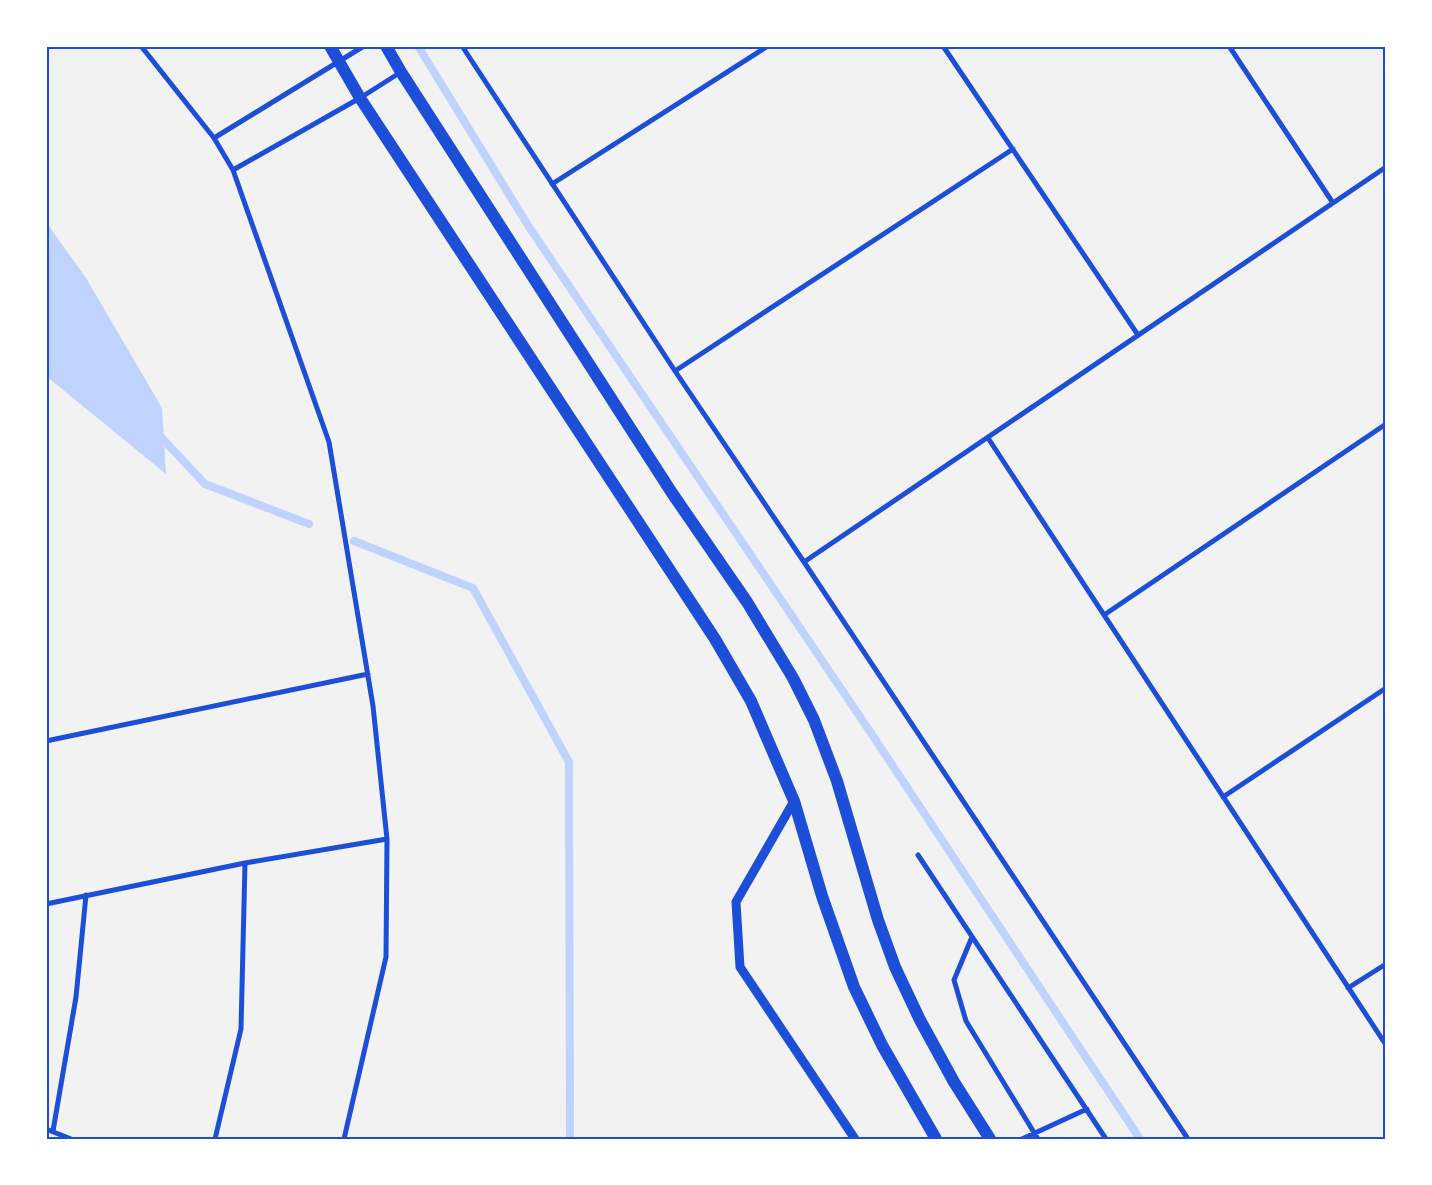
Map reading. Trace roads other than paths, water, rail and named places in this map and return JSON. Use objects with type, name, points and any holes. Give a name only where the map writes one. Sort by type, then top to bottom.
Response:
[{"type":"main road","points":[[330,46],[337,62],[360,98],[715,639],[751,701],[794,801],[822,896],[854,987],[882,1045],[936,1139]]},
{"type":"main road","points":[[386,46],[672,494],[747,602],[793,678],[814,720],[837,781],[878,920],[895,967],[920,1020],[954,1082],[990,1139]]},
{"type":"street","points":[[141,46],[214,138],[232,170],[329,442],[373,706],[387,839],[386,957],[344,1139]]},
{"type":"street","points":[[214,138],[364,46]]},
{"type":"street","points":[[462,46],[675,371],[1188,1139]]},
{"type":"street","points":[[552,184],[768,46]]},
{"type":"street","points":[[943,46],[1138,335]]},
{"type":"street","points":[[1228,46],[1333,203]]},
{"type":"street","points":[[232,170],[360,98],[401,72]]},
{"type":"street","points":[[675,371],[1013,149]]},
{"type":"street","points":[[804,562],[1386,167]]},
{"type":"street","points":[[1104,615],[1386,424]]},
{"type":"street","points":[[988,438],[1386,1045]]},
{"type":"street","points":[[46,741],[368,674]]},
{"type":"street","points":[[1223,797],[1386,688]]},
{"type":"street","points":[[794,801],[736,902],[740,967],[855,1139]]},
{"type":"street","points":[[46,904],[245,863],[387,839]]},
{"type":"street","points":[[918,855],[1106,1139]]},
{"type":"street","points":[[215,1139],[241,1029],[245,863]]},
{"type":"street","points":[[53,1131],[76,997],[86,895]]},
{"type":"street","points":[[972,936],[954,980],[966,1021],[1038,1139]]},
{"type":"street","points":[[1348,988],[1386,964]]},
{"type":"street","points":[[1022,1139],[1087,1109]]},
{"type":"street","points":[[46,1129],[71,1139]]},
{"type":"water","points":[[46,222],[86,278],[162,408],[166,474],[46,376]]},
{"type":"waterway","points":[[418,46],[529,227],[871,733],[1140,1139]]},
{"type":"waterway","points":[[158,434],[205,484],[309,524]]},
{"type":"waterway","points":[[354,541],[473,588],[569,762],[570,1139]]}]
